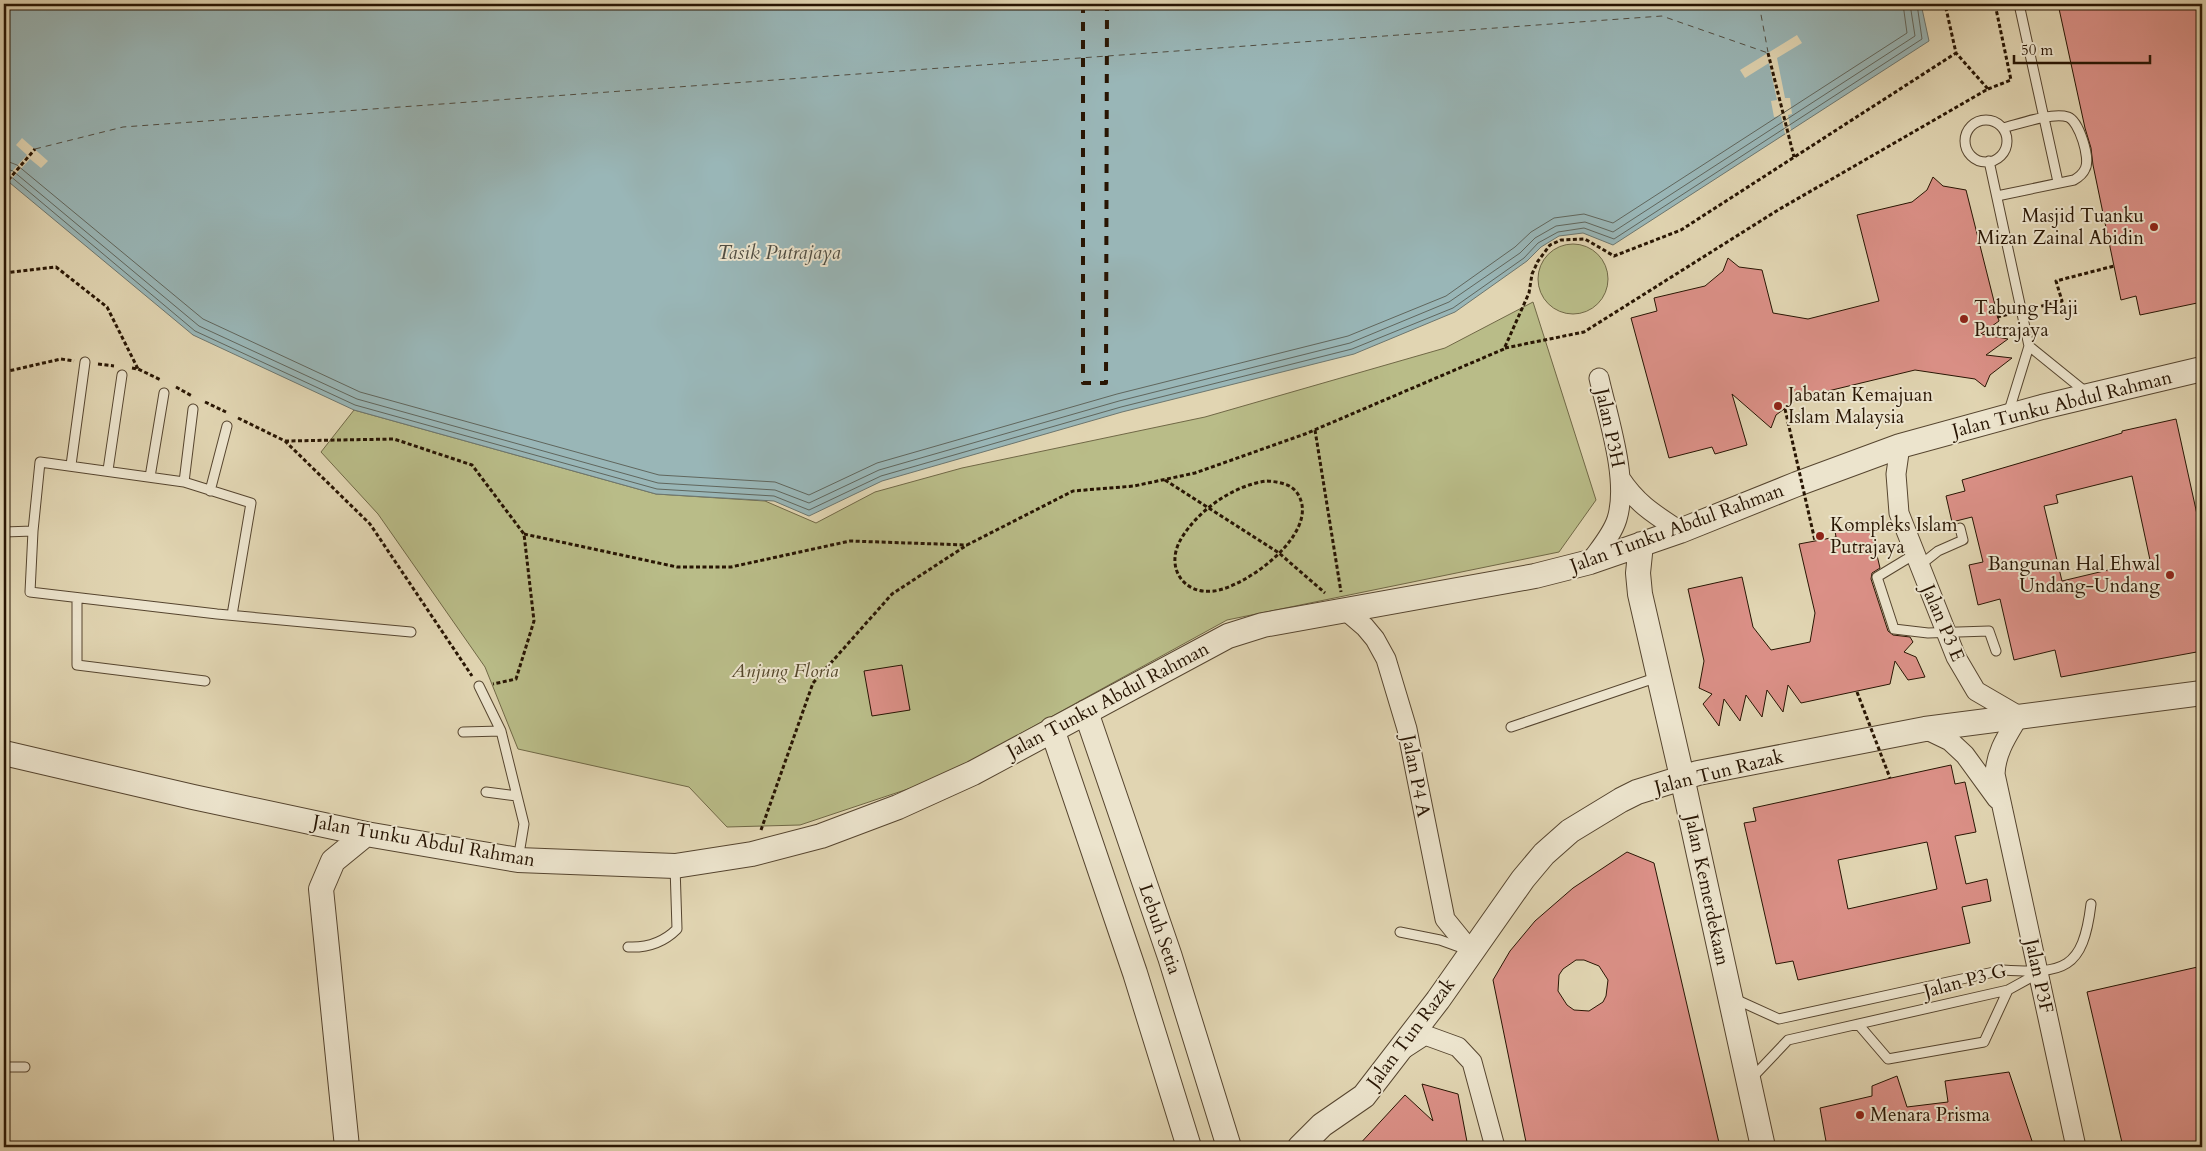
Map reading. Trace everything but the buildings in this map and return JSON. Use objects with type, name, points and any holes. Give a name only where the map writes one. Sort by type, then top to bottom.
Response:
[{"type":"street","name":"Jalan Tunku Abdul Rahman","points":[[5,752],[193,797],[366,834],[518,860],[675,866],[752,854],[821,836],[898,807],[973,773],[1228,636],[1263,625],[1344,609],[1434,596],[1535,576],[1590,562],[1680,531],[1797,484],[1900,446],[2008,416],[2201,370]]},
{"type":"street","name":"Jalan P3H","points":[[1590,562],[1610,534],[1617,518],[1620,478],[1599,378]]},
{"type":"street","name":"Jalan P3 E","points":[[1900,446],[1896,474],[1900,513],[1956,657],[1976,691],[2019,716]]},
{"type":"street","name":"Jalan P3H","points":[[1620,478],[1632,496],[1647,510],[1680,531]]},
{"type":"street","name":"Jalan Kemerdekaan","points":[[1641,544],[1638,573],[1640,594],[1763,1147]]},
{"type":"street","name":"Jalan P4 A","points":[[1344,609],[1365,627],[1375,639],[1386,659],[1407,728],[1445,920],[1471,951]]},
{"type":"street","name":"Jalan Tun Razak","points":[[1300,1147],[1322,1125],[1364,1096],[1438,1000],[1523,878],[1544,854],[1570,831],[1621,800],[1682,777],[1925,729],[2202,693]]},
{"type":"street","name":"Lebuh Setia","points":[[1086,712],[1170,957],[1229,1147]]},
{"type":"street","name":"Jalan P3F","points":[[2019,716],[2002,744],[1996,761],[1995,774],[2076,1147]]},
{"type":"street","name":"Lebuh Setia","points":[[1052,729],[1134,973],[1189,1147]]},
{"type":"street","name":"Jalan P3F","points":[[1925,729],[1950,741],[1965,755],[2001,804]]},
{"type":"street","points":[[347,1147],[322,889],[333,861],[366,834]]},
{"type":"street","points":[[1398,1053],[1425,1035],[1458,1047],[1472,1062],[1495,1147]]},
{"type":"street","points":[[1323,1147],[1364,1096]]},
{"type":"lane","points":[[2019,4],[2058,182]]},
{"type":"lane","points":[[1996,196],[2074,180],[2080,176],[2087,165],[2086,154],[2077,124],[2073,120],[2063,116],[2044,118],[2003,128]]},
{"type":"lane","points":[[1988,120],[1996,122],[2003,128],[2007,145],[2004,152],[1997,158],[1989,162],[1980,160],[1968,150],[1965,141],[1967,132],[1972,125],[1979,121],[1988,120]]},
{"type":"lane","points":[[1989,162],[2029,346],[2008,416]]},
{"type":"lane","points":[[2029,346],[2090,396]]},
{"type":"lane","points":[[71,464],[85,362]]},
{"type":"lane","points":[[108,470],[121,371]]},
{"type":"lane","points":[[150,477],[164,393]]},
{"type":"lane","points":[[184,482],[193,409]]},
{"type":"lane","points":[[210,491],[227,426]]},
{"type":"lane","points":[[232,615],[251,503],[184,482],[71,464],[40,462],[33,531],[30,592],[232,615],[411,632]]},
{"type":"lane","points":[[1960,528],[1963,540],[1877,577],[1894,629],[1946,634],[1989,631],[1996,651]]},
{"type":"lane","points":[[4,532],[33,531]]},
{"type":"lane","points":[[77,598],[77,665],[205,681]]},
{"type":"lane","points":[[1511,727],[1658,677]]},
{"type":"lane","points":[[479,686],[501,731],[524,824],[518,860]]},
{"type":"lane","points":[[463,732],[501,731]]},
{"type":"lane","points":[[486,792],[517,796]]},
{"type":"lane","points":[[628,946],[644,948],[670,936],[677,928],[675,866]]},
{"type":"lane","points":[[2039,972],[2063,968],[2078,951],[2088,924],[2091,904]]},
{"type":"lane","points":[[1400,932],[1440,940],[1471,951]]},
{"type":"lane","name":"Jalan P3 G","points":[[1730,997],[1779,1019],[2003,970],[2039,972]]},
{"type":"lane","name":"Jalan P3 G","points":[[1748,1082],[1788,1040],[2008,990],[2039,972]]},
{"type":"lane","points":[[1858,1024],[1888,1059],[1984,1042],[2008,990]]},
{"type":"lane","points":[[4,1067],[25,1067]]},
{"type":"path","points":[[1945,4],[1956,54],[1988,89]]},
{"type":"path","points":[[752,854],[813,683],[892,594],[967,545],[1073,491],[1134,486],[1195,473],[1315,430],[1505,348],[1584,332],[1778,210],[1988,89],[2011,80],[1995,4]]},
{"type":"path","points":[[1768,53],[1794,157]]},
{"type":"path","points":[[1505,348],[1529,293],[1532,274],[1538,261],[1550,245],[1561,240],[1585,239],[1614,256],[1681,230],[1956,54]]},
{"type":"path","points":[[4,185],[35,149]]},
{"type":"path","points":[[1997,317],[2062,301],[2056,281],[2114,266]]},
{"type":"path","points":[[4,273],[56,267],[107,307],[138,369]]},
{"type":"path","points":[[4,372],[61,359],[85,362],[121,371]]},
{"type":"path","points":[[129,368],[138,369],[164,382]]},
{"type":"path","points":[[173,386],[285,441],[370,524],[479,686],[516,679],[534,621],[524,534],[472,466],[394,439],[285,441]]},
{"type":"path","points":[[1785,409],[1815,541]]},
{"type":"path","points":[[1315,430],[1344,609]]},
{"type":"path","points":[[1165,479],[1208,509],[1279,553],[1344,609]]},
{"type":"path","points":[[1257,482],[1278,482],[1290,486],[1301,500],[1302,513],[1295,533],[1279,553],[1262,569],[1230,587],[1209,592],[1188,587],[1177,572],[1177,549],[1180,540],[1187,531],[1208,509],[1223,498],[1257,482]]},
{"type":"path","points":[[524,534],[677,568],[731,567],[850,540],[967,545]]},
{"type":"path","points":[[1857,692],[1890,778]]},
{"type":"green space","points":[[1573,244],[1592,250],[1602,260],[1608,279],[1602,298],[1592,308],[1573,314],[1554,308],[1544,298],[1538,279],[1544,260],[1554,250]]},
{"type":"green space","name":"Anjung Floria","points":[[1533,302],[1596,500],[1559,552],[1227,620],[938,779],[800,825],[727,827],[689,787],[518,749],[485,667],[378,514],[321,452],[354,410],[656,494],[765,501],[816,523],[875,492],[962,468],[1205,417],[1445,348]]},
{"type":"water","name":"Tasik Putrajaya","points":[[4,4],[1921,4],[1929,41],[1613,245],[1583,233],[1559,236],[1541,247],[1527,261],[1455,312],[1354,354],[1122,412],[882,481],[809,516],[774,501],[656,494],[354,410],[193,335],[4,178]]},
{"type":"pier","points":[[1797,35],[1802,43],[1777,58],[1785,98],[1790,98],[1792,114],[1788,115],[1791,130],[1785,134],[1781,116],[1774,117],[1771,101],[1777,100],[1769,63],[1745,78],[1740,70]]},
{"type":"pier","points":[[22,138],[48,161],[41,168],[30,159],[9,182],[5,179],[27,155],[16,145]]},
{"type":"ferry route","points":[[1759,4],[1768,52]]},
{"type":"ferry route","points":[[35,149],[123,127],[1662,16],[1768,53]]},
{"type":"railway","points":[[1083,4],[1083,383],[1106,383],[1107,4]]},
{"type":"place","name":"Masjid Tuanku Mizan Zainal Abidin","points":[[2154,227]]},
{"type":"place","name":"Tabung Haji Putrajaya","points":[[1964,319]]},
{"type":"place","name":"Jabatan Kemajuan Islam Malaysia","points":[[1778,406]]},
{"type":"place","name":"Kompleks Islam Putrajaya","points":[[1820,536]]},
{"type":"place","name":"Bangunan Hal Ehwal Undang-Undang","points":[[2170,575]]},
{"type":"place","name":"Menara Prisma","points":[[1860,1115]]}]
